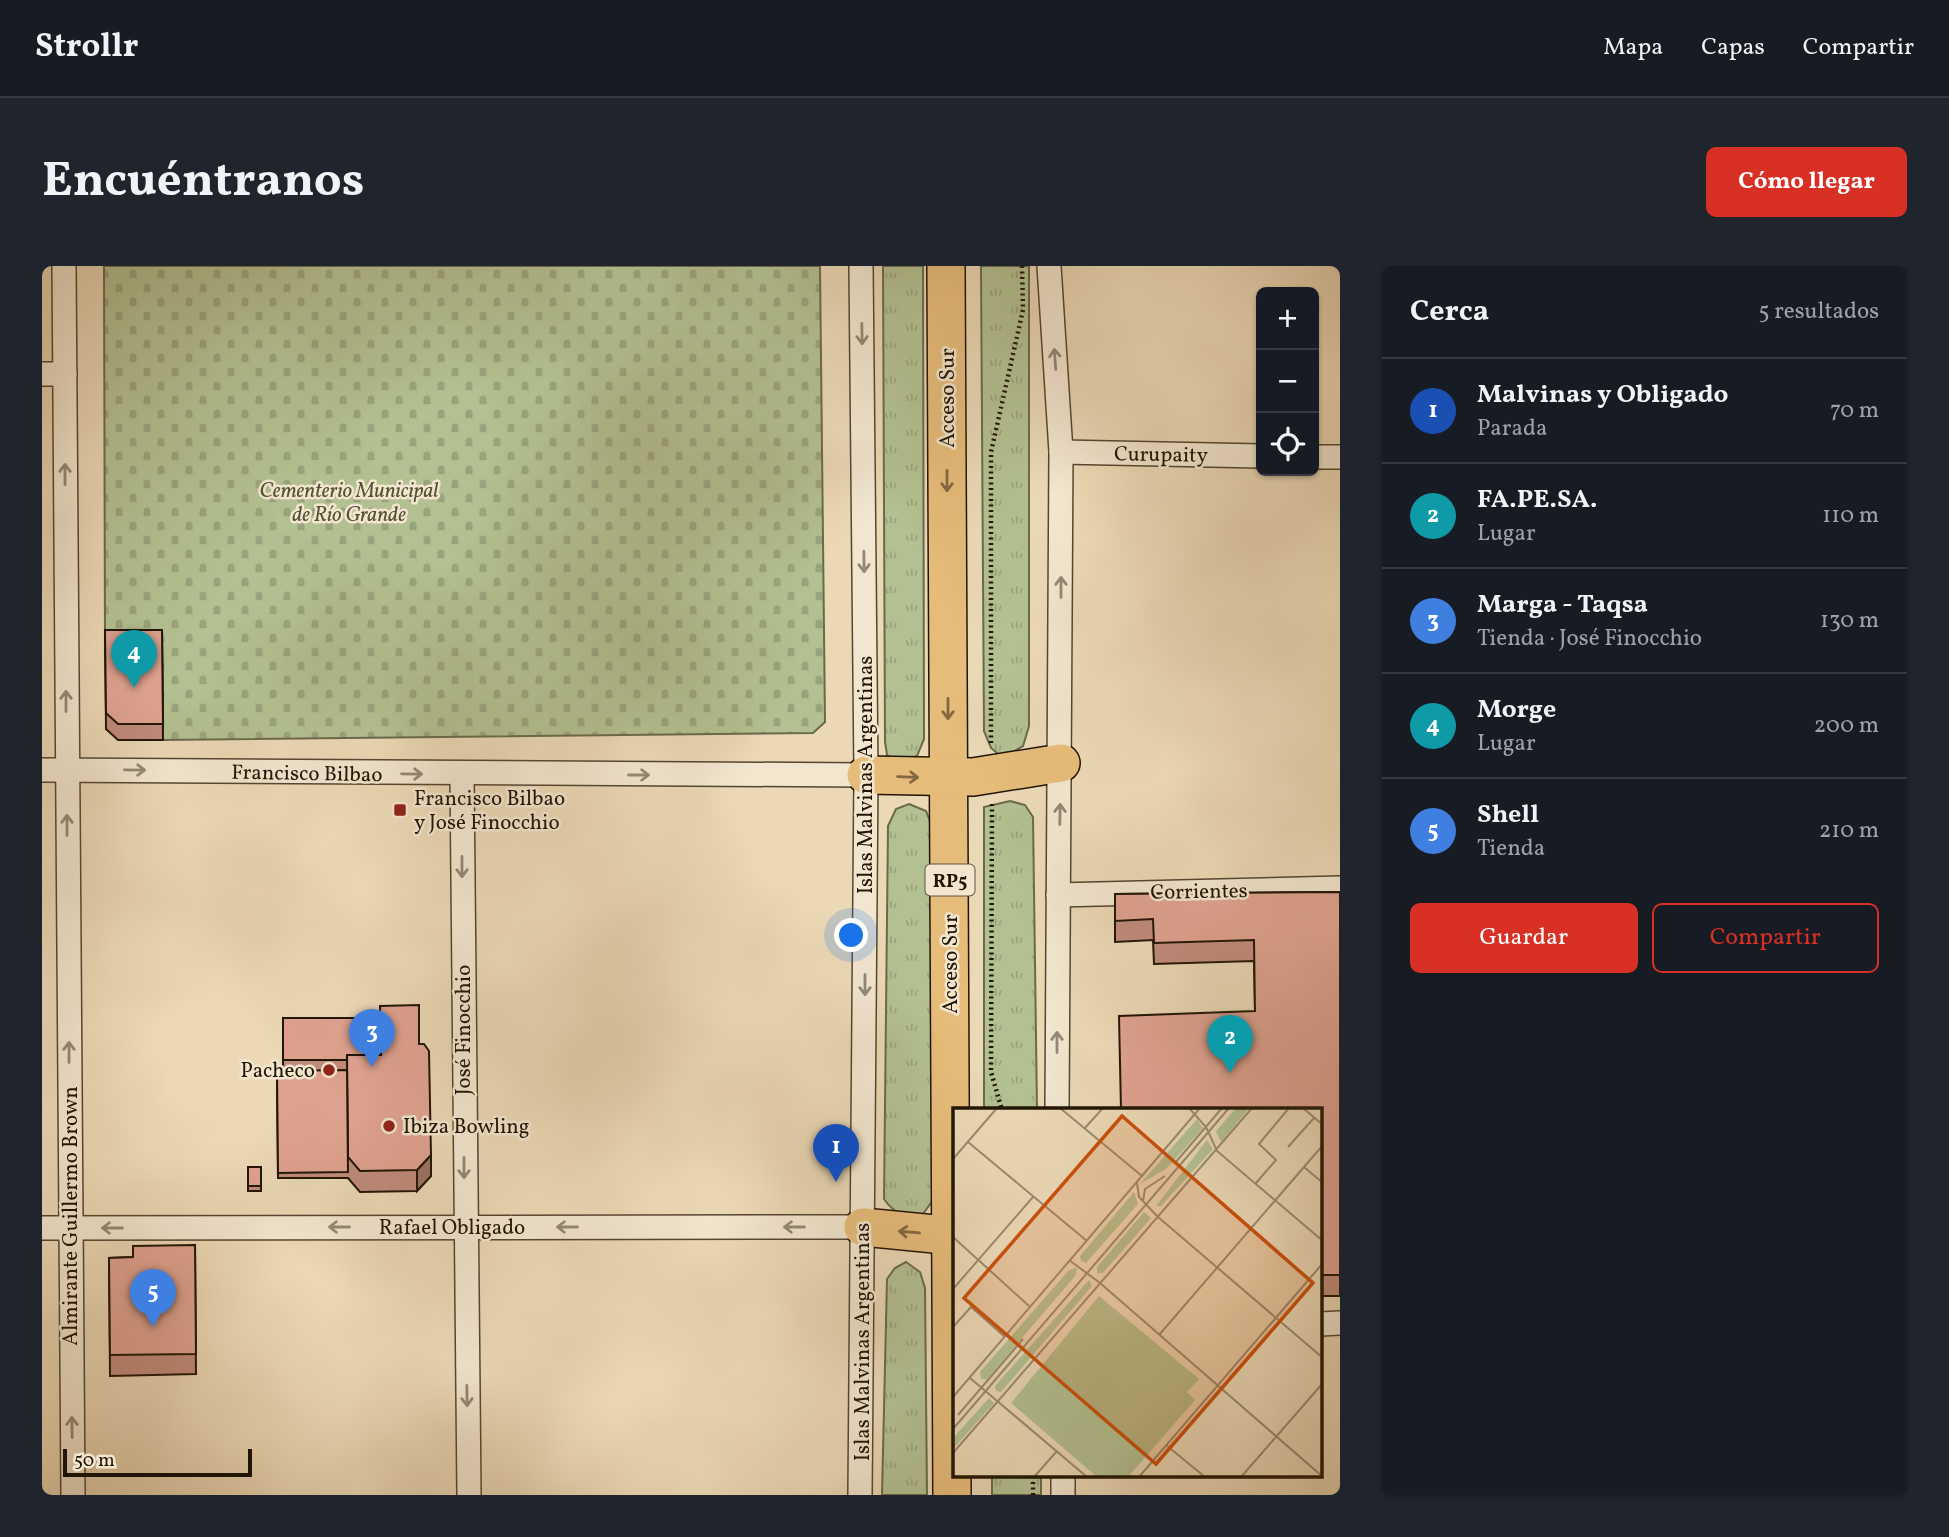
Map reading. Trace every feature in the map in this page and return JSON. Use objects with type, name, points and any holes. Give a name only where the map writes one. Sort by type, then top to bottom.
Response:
[{"type":"main road","name":"Acceso Sur","points":[[946,266],[971,776],[958,1108]]},
{"type":"main road","name":"Acceso Sur","points":[[971,266],[974,1108]]},
{"type":"main road","points":[[866,775],[971,776],[1061,763]]},
{"type":"main road","points":[[863,1227],[953,1236]]},
{"type":"main road","name":"Acceso Sur","points":[[952,1495],[953,1236]]},
{"type":"street","name":"Almirante Guillermo Brown","points":[[64,266],[53,374],[67,770],[73,1495]]},
{"type":"street","name":"Islas Malvinas Argentinas","points":[[860,1495],[866,775],[861,266]]},
{"type":"street","points":[[1049,266],[1061,452],[1057,1108]]},
{"type":"street","name":"Curupaity","points":[[1061,452],[1256,456]]},
{"type":"street","points":[[1319,457],[1340,457]]},
{"type":"street","name":"Francisco Bilbao","points":[[42,770],[462,775],[866,775]]},
{"type":"street","name":"José Finocchio","points":[[462,775],[464,1226],[469,1495]]},
{"type":"street","name":"Corrientes","points":[[1058,895],[1340,888]]},
{"type":"street","name":"Rafael Obligado","points":[[42,1228],[863,1227]]},
{"type":"street","points":[[1322,1324],[1340,1323]]},
{"type":"path","points":[[1001,1108],[991,1072],[971,776],[991,452],[1023,310],[1022,266]]},
{"type":"green space","name":"Cementerio Municipal de Río Grande","points":[[104,266],[820,266],[825,722],[813,733],[163,740],[162,646],[105,646]]},
{"type":"green space","points":[[883,266],[923,266],[924,739],[917,756],[902,760],[887,755],[885,742]]},
{"type":"green space","points":[[981,266],[1029,266],[1029,726],[1023,746],[1003,758],[991,748],[984,731]]},
{"type":"green space","points":[[1010,801],[1025,805],[1033,817],[1037,1108],[984,1108],[984,807]]},
{"type":"green space","points":[[909,804],[926,811],[933,829],[933,1200],[923,1214],[910,1215],[896,1211],[884,1199],[888,826],[896,809]]},
{"type":"green space","points":[[906,1262],[920,1272],[925,1288],[927,1495],[882,1495],[887,1279],[895,1268]]},
{"type":"green space","points":[[992,1478],[1041,1478],[1041,1495],[992,1495]]},
{"type":"building","points":[[105,630],[162,630],[163,724],[118,724],[106,713]]},
{"type":"building","points":[[1340,892],[1340,1275],[1322,1275],[1322,1108],[1121,1108],[1119,1016],[1255,1011],[1254,940],[1154,943],[1153,919],[1115,921],[1115,894]]},
{"type":"building","name":"Ibiza Bowling","points":[[419,1005],[419,1044],[424,1044],[429,1051],[431,1155],[417,1170],[360,1171],[348,1157],[347,1055],[381,1055],[380,1006]]},
{"type":"building","points":[[283,1018],[381,1018],[381,1055],[347,1055],[347,1060],[283,1060]]},
{"type":"building","points":[[347,1070],[348,1172],[278,1173],[277,1071]]},
{"type":"building","points":[[248,1167],[261,1167],[261,1186],[248,1186]]},
{"type":"building","points":[[195,1245],[196,1354],[110,1355],[109,1258],[133,1257],[133,1246]]},
{"type":"place","name":"Morge","points":[[134,688]]},
{"type":"place","name":"Francisco Bilbao y José Finocchio","points":[[400,810]]},
{"type":"place","name":"Marga - Taqsa","points":[[372,1067]]},
{"type":"place","name":"Pacheco","points":[[329,1070]]},
{"type":"place","name":"FA.PE.SA.","points":[[1230,1073]]},
{"type":"place","name":"Ibiza Bowling","points":[[389,1126]]},
{"type":"place","name":"Malvinas y Obligado","points":[[836,1182]]},
{"type":"place","name":"Shell","points":[[153,1327]]}]
